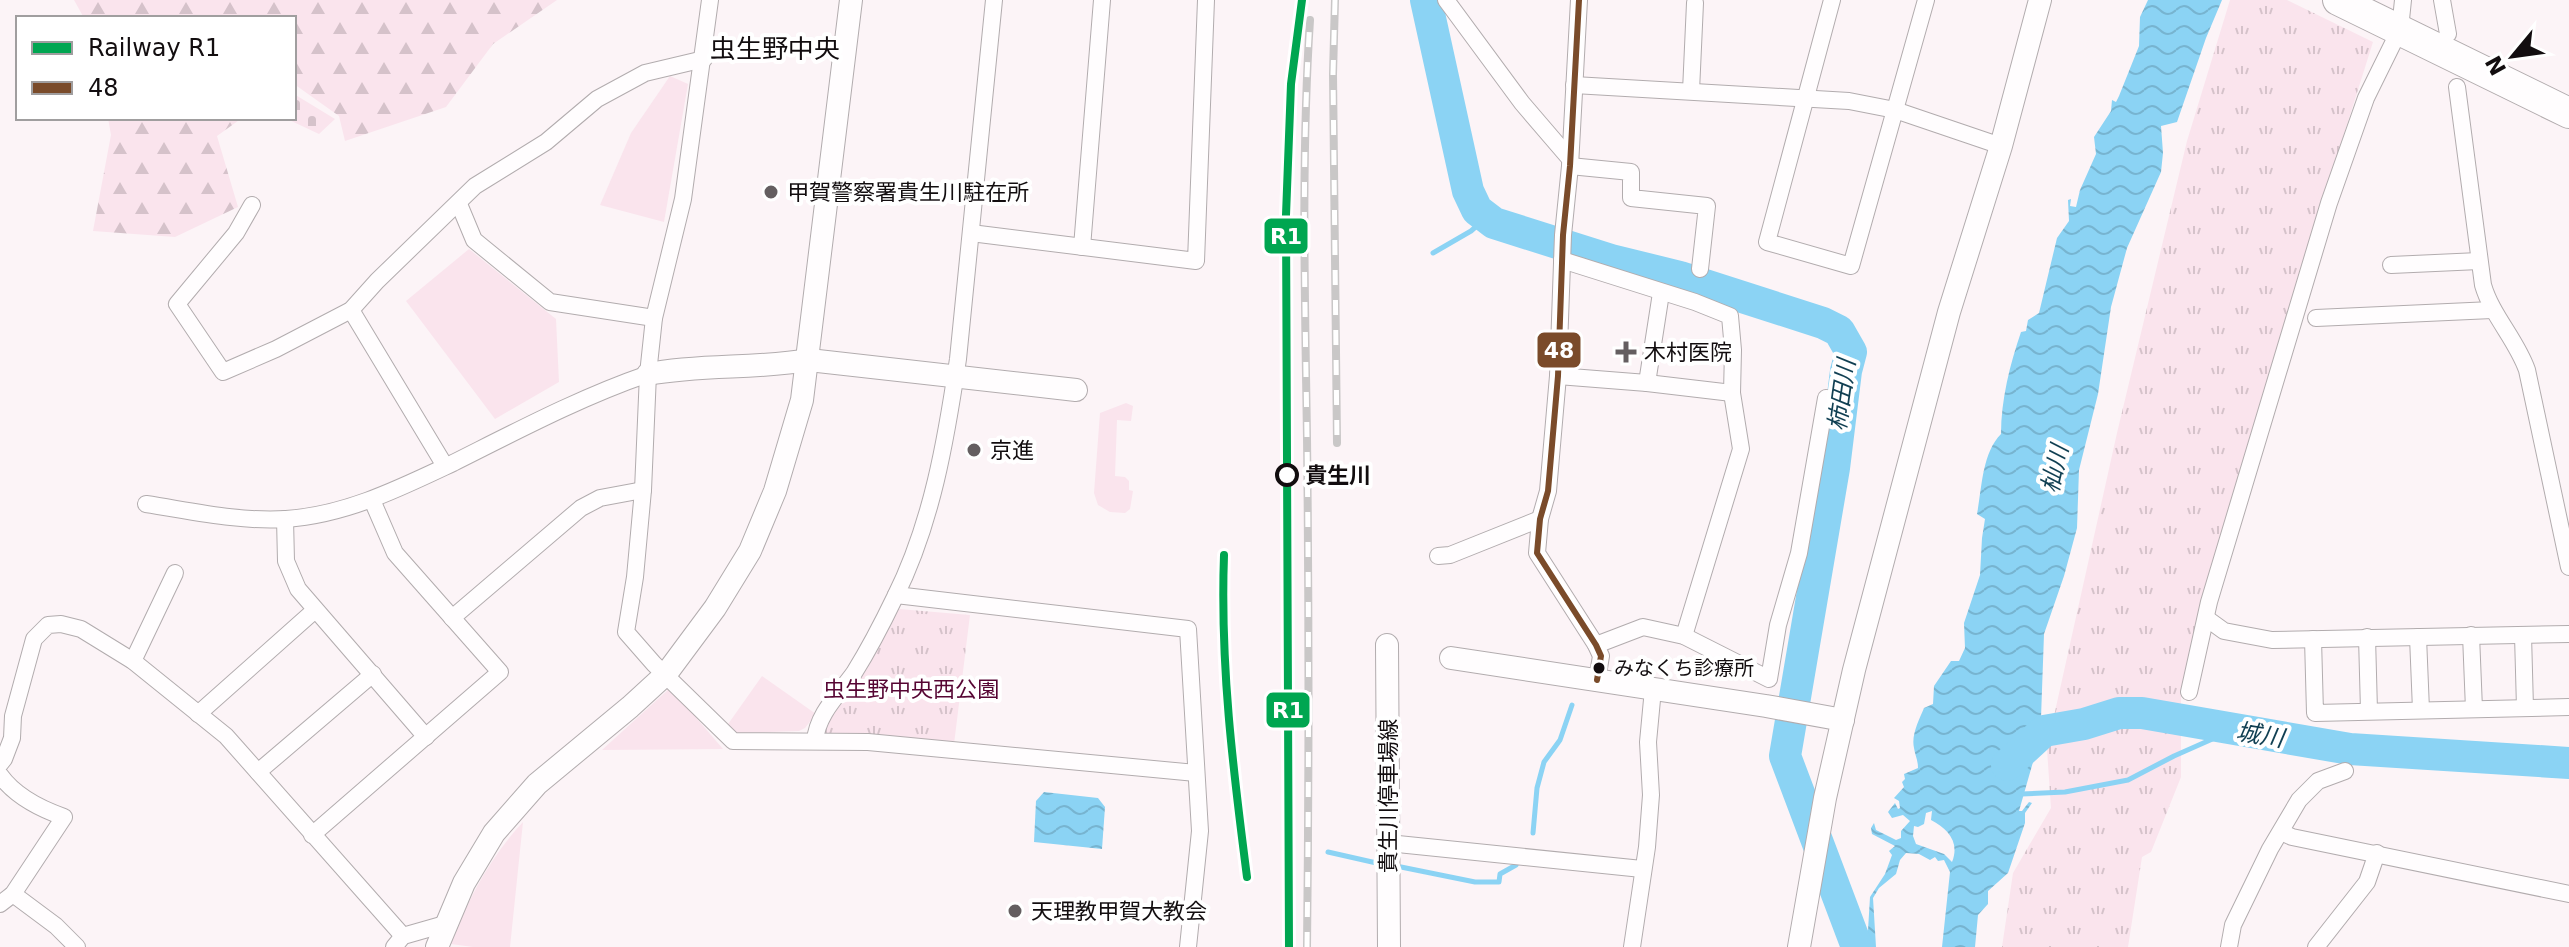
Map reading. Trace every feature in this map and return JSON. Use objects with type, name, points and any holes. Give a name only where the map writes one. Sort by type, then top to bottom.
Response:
[{"type":"highway","points":[[2338,0],[2395,17],[2569,113]]},
{"type":"street","points":[[710,0],[683,199],[654,318],[648,374],[643,490],[626,632],[733,741],[868,742],[1196,773]]},
{"type":"street","points":[[437,947],[445,924],[494,833],[545,777],[666,674],[715,608],[750,551],[775,491],[800,412],[809,360],[851,0]]},
{"type":"street","points":[[815,741],[816,726],[856,670],[896,595],[930,505],[940,466],[956,377],[994,0]]},
{"type":"street","points":[[1082,247],[1102,0]]},
{"type":"street","points":[[971,233],[1196,261],[1206,0]]},
{"type":"street","points":[[1446,0],[1570,163],[1631,172],[1631,198],[1707,206],[1700,269]]},
{"type":"street","points":[[1579,0],[1562,248],[1558,376],[1548,491],[1540,519],[1537,553],[1596,645],[1601,656],[1597,680]]},
{"type":"street","points":[[1832,0],[1767,242],[1851,266],[1926,0]]},
{"type":"street","points":[[1799,947],[1825,798],[1843,720],[1949,312],[2001,146],[2040,0]]},
{"type":"street","points":[[2442,0],[2448,34]]},
{"type":"street","points":[[1691,91],[1695,3]]},
{"type":"street","points":[[2189,692],[2241,493],[2329,203],[2395,17]]},
{"type":"street","points":[[252,205],[236,233],[177,304],[223,372],[276,349],[351,310],[475,186],[546,142],[582,109],[614,88],[645,73],[704,59]]},
{"type":"street","points":[[1574,85],[1849,101],[1895,110],[2001,146]]},
{"type":"street","points":[[2457,87],[2483,285],[2492,310],[2521,353],[2527,370],[2569,567]]},
{"type":"street","points":[[459,204],[474,240],[550,302],[654,318]]},
{"type":"street","points":[[1562,248],[1661,293],[1730,316],[1732,393],[1741,449],[1684,636]]},
{"type":"street","points":[[2391,265],[2479,261]]},
{"type":"street","points":[[1647,383],[1661,293]]},
{"type":"street","points":[[351,310],[445,466]]},
{"type":"street","points":[[2316,318],[2492,310]]},
{"type":"street","points":[[146,504],[229,516],[285,519],[332,512],[372,500],[590,397],[648,374],[682,368],[809,360],[1076,390]]},
{"type":"street","points":[[1558,376],[1732,393]]},
{"type":"street","points":[[1596,645],[1643,627],[1684,636],[1769,679],[1778,625],[1799,553],[1826,398]]},
{"type":"street","points":[[452,618],[581,508],[600,498],[643,490]]},
{"type":"street","points":[[312,835],[500,672],[395,553],[372,500]]},
{"type":"street","points":[[285,519],[286,561],[291,576],[315,610],[426,737]]},
{"type":"street","points":[[1438,556],[1450,555],[1540,519]]},
{"type":"street","points":[[133,661],[175,573]]},
{"type":"street","points":[[896,595],[1188,629],[1200,831],[1188,947]]},
{"type":"street","points":[[198,714],[315,610]]},
{"type":"street","points":[[2206,618],[2224,631],[2251,638],[2569,634]]},
{"type":"street","points":[[0,764],[12,738],[13,716],[34,639],[48,625],[61,624],[81,629],[133,661],[226,736],[312,835],[398,942],[445,924]]},
{"type":"street","points":[[2471,635],[2474,709]]},
{"type":"street","points":[[2523,635],[2525,708]]},
{"type":"street","points":[[2367,637],[2369,711]]},
{"type":"street","points":[[2418,637],[2421,710]]},
{"type":"street","points":[[2313,639],[2315,713],[2569,707]]},
{"type":"street","name":"貴生川停車場線","points":[[1387,645],[1389,947]]},
{"type":"street","points":[[1451,658],[1843,720]]},
{"type":"street","points":[[258,772],[373,674]]},
{"type":"street","points":[[1632,947],[1651,795],[1648,742],[1653,689]]},
{"type":"street","points":[[2229,947],[2233,925],[2281,832],[2307,790],[2318,781],[2345,771]]},
{"type":"street","points":[[0,775],[5,783],[34,804],[64,817],[6,899],[56,926],[77,947]]},
{"type":"street","points":[[2281,832],[2292,837],[2569,894]]},
{"type":"street","points":[[1388,843],[1642,869]]},
{"type":"street","points":[[2316,947],[2367,882],[2377,853]]},
{"type":"green space","points":[[74,0],[557,0],[493,44],[446,107],[345,141],[339,116],[296,85],[296,16],[83,16]]},
{"type":"green space","points":[[2230,0],[2287,0],[2373,42],[2272,363],[2181,692],[2181,777],[2151,852],[2142,857],[2128,947],[2002,947],[2013,873],[2051,808],[2047,749],[2056,707],[2187,141]]},
{"type":"green space","points":[[670,76],[688,84],[664,222],[600,205],[631,133]]},
{"type":"green space","points":[[296,95],[335,119],[319,134],[289,120],[296,120]]},
{"type":"green space","points":[[108,120],[239,120],[217,136],[238,207],[175,237],[93,231],[111,135]]},
{"type":"green space","points":[[469,249],[556,319],[559,382],[495,419],[406,301]]},
{"type":"green space","points":[[1126,403],[1133,406],[1131,421],[1117,420],[1115,476],[1125,477],[1129,481],[1129,490],[1133,491],[1130,509],[1125,513],[1110,512],[1098,505],[1094,493],[1100,413]]},
{"type":"green space","name":"虫生野中央西公園","points":[[899,609],[970,615],[954,744],[826,736],[821,728],[870,660]]},
{"type":"green space","points":[[762,676],[816,714],[805,728],[799,731],[737,733],[726,727]]},
{"type":"green space","points":[[669,689],[723,749],[602,750]]},
{"type":"green space","points":[[523,822],[510,947],[451,944],[481,879],[500,849]]},
{"type":"water","name":"杣川","points":[[2148,0],[2222,0],[2177,122],[2161,126],[2161,172],[2127,248],[2111,307],[2098,394],[2079,470],[2077,528],[2044,634],[2041,718],[2035,755],[2019,811],[2029,802],[2032,803],[2025,813],[2025,823],[2008,873],[1988,891],[1988,904],[1978,915],[1975,947],[1942,947],[1950,872],[1944,860],[1938,861],[1935,857],[1930,860],[1919,854],[1906,853],[1900,860],[1896,874],[1879,888],[1873,898],[1876,947],[1867,947],[1870,897],[1885,874],[1892,855],[1889,851],[1895,846],[1872,834],[1871,828],[1874,823],[1876,830],[1896,840],[1901,838],[1901,831],[1910,821],[1903,815],[1892,818],[1888,812],[1895,803],[1900,808],[1899,801],[1894,798],[1904,787],[1904,774],[1918,768],[1913,743],[1924,708],[1933,704],[1934,686],[1951,661],[1959,661],[1965,648],[1964,623],[1980,575],[1985,519],[1977,514],[1982,482],[1986,461],[2001,434],[2004,395],[2013,357],[2028,320],[2039,313],[2057,238],[2069,221],[2068,200],[2071,199],[2070,206],[2076,207],[2096,154],[2094,137],[2111,111],[2112,100],[2116,102],[2119,96],[2139,46],[2140,17]],"holes":[[[1932,811],[1931,820],[1951,837],[1954,848],[1952,862],[1944,854],[1916,844],[1914,826],[1924,824],[1926,813]]]},
{"type":"water","points":[[1044,792],[1098,798],[1105,807],[1102,849],[1034,842],[1036,801]]},
{"type":"waterway","name":"柿田川","points":[[1426,0],[1468,191],[1477,210],[1494,223],[1611,260],[1680,277],[1823,323],[1839,331],[1851,352],[1785,756],[1857,947]]},
{"type":"waterway","points":[[1433,253],[1471,231],[1487,217]]},
{"type":"waterway","points":[[1533,833],[1537,788],[1544,762],[1560,740],[1572,705]]},
{"type":"waterway","name":"城川","points":[[2007,765],[2044,731],[2084,724],[2119,713],[2142,713],[2350,749],[2569,763]]},
{"type":"waterway","points":[[2021,794],[2065,792],[2128,780],[2235,729]]},
{"type":"waterway","points":[[1775,739],[1787,742]]},
{"type":"waterway","points":[[1328,852],[1381,864]]},
{"type":"waterway","points":[[1401,867],[1475,882],[1499,882],[1500,874],[1516,865]]},
{"type":"railway","points":[[1289,947],[1286,215],[1291,84],[1302,0]]},
{"type":"railway","points":[[1335,0],[1337,443]]},
{"type":"railway","points":[[1307,947],[1304,229],[1310,20]]},
{"type":"rail line","name":"R1","points":[[1289,947],[1286,215],[1291,84],[1302,0]]},
{"type":"rail line","name":"R1","points":[[1224,555],[1226,676],[1247,877]]},
{"type":"transit line","name":"48","points":[[1579,0],[1563,235],[1558,376],[1548,491],[1540,519],[1537,553],[1596,645],[1601,656],[1597,680]]},
{"type":"place","name":"甲賀警察署貴生川駐在所","points":[[771,192]]},
{"type":"place","name":"木村医院","points":[[1626,352]]},
{"type":"place","name":"京進","points":[[974,450]]},
{"type":"place","name":"貴生川","points":[[1287,475]]},
{"type":"place","name":"みなくち診療所","points":[[1599,668]]},
{"type":"place","name":"天理教甲賀大教会","points":[[1015,911]]},
{"type":"district","name":"虫生野中央","points":[[775,49]]}]
